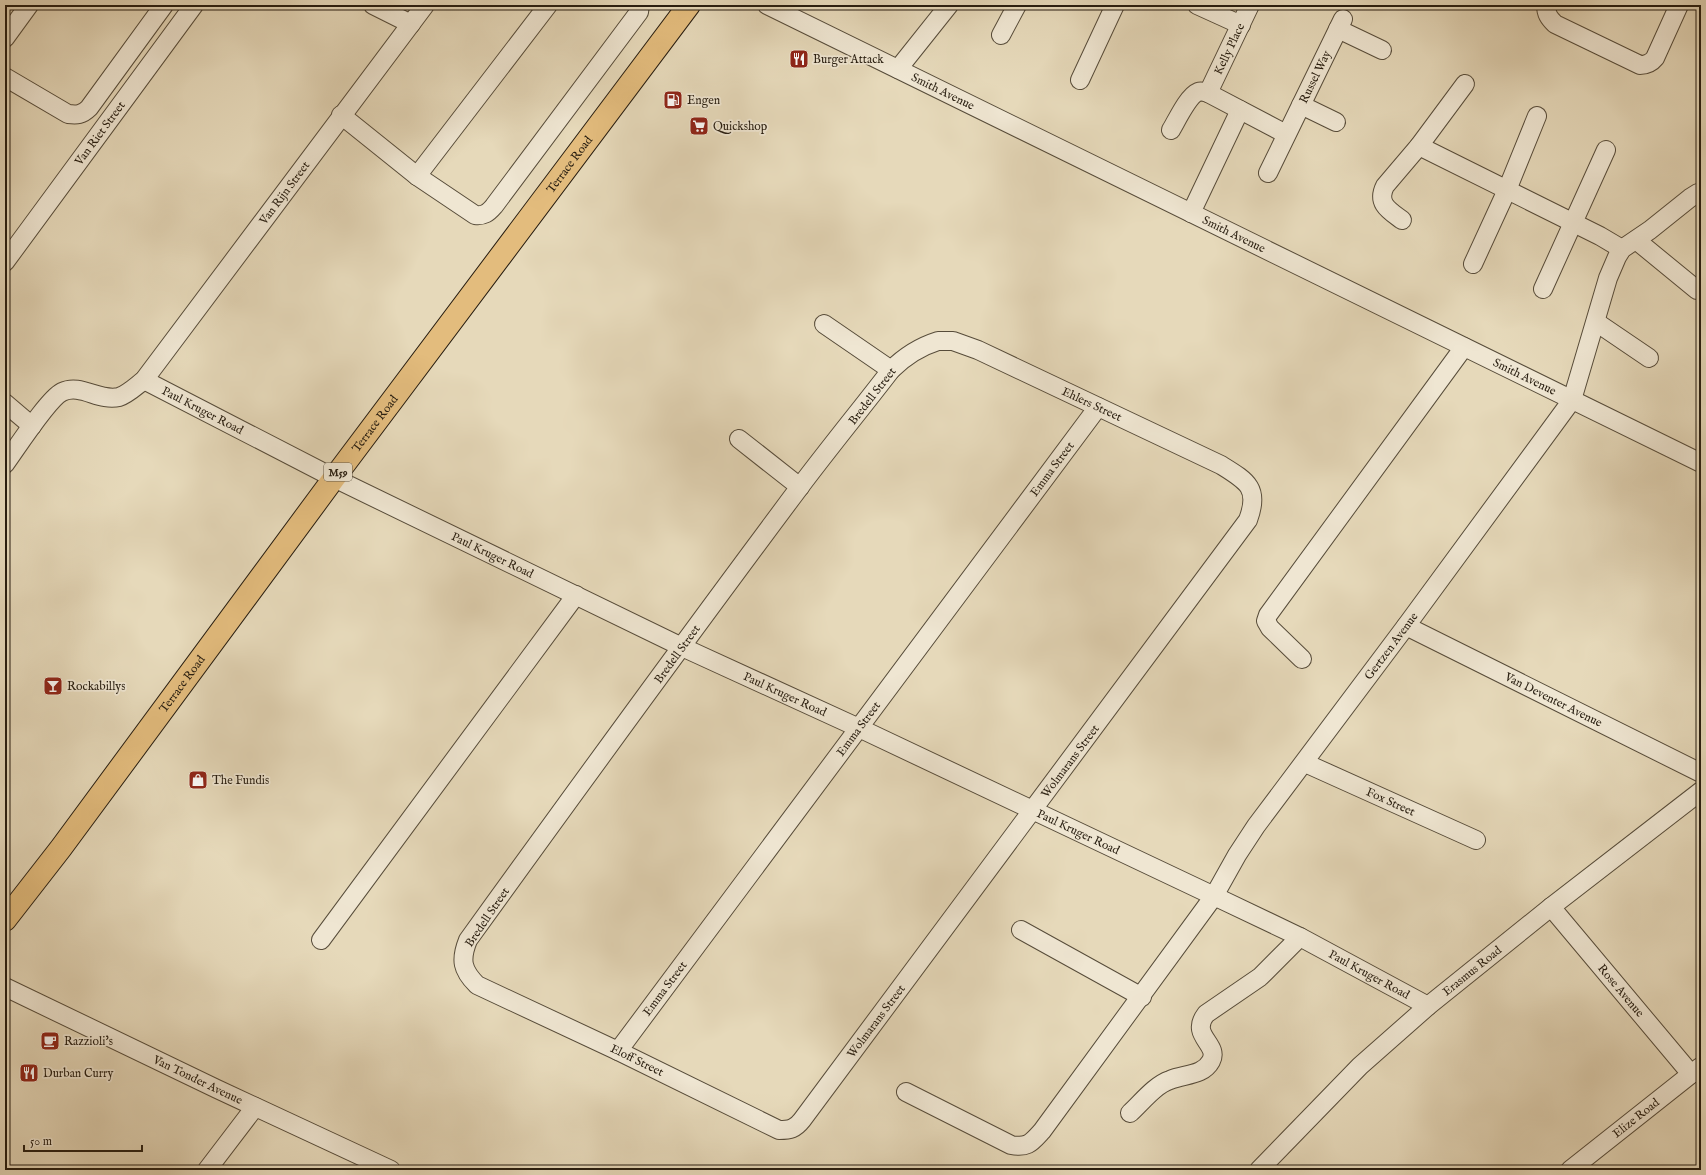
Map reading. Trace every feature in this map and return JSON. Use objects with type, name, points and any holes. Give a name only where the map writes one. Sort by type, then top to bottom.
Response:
[{"type":"main road","name":"Terrace Road","points":[[5,920],[62,848],[334,478],[689,5]]},
{"type":"street","points":[[5,38],[28,5]]},
{"type":"street","points":[[5,77],[68,114],[83,114],[89,108],[164,5]]},
{"type":"street","name":"Van Riet Street","points":[[5,262],[194,5]]},
{"type":"street","points":[[373,5],[411,24]]},
{"type":"street","name":"Van Rijn Street","points":[[5,464],[54,398],[61,393],[70,389],[103,397],[119,397],[133,389],[144,380],[425,5]]},
{"type":"street","points":[[417,176],[548,5]]},
{"type":"street","points":[[341,116],[417,176],[475,215],[488,213],[639,12],[640,5]]},
{"type":"street","name":"Smith Avenue","points":[[767,5],[1701,463]]},
{"type":"street","points":[[898,69],[949,5]]},
{"type":"street","points":[[1001,35],[1017,5]]},
{"type":"street","points":[[1080,80],[1115,5]]},
{"type":"street","points":[[1197,5],[1241,25]]},
{"type":"street","name":"Kelly Place","points":[[1208,93],[1250,5]]},
{"type":"street","points":[[1546,5],[1549,18],[1555,24],[1640,65],[1644,65],[1652,62],[1655,58],[1679,5]]},
{"type":"street","name":"Russel Way","points":[[1268,173],[1341,24],[1382,50]]},
{"type":"street","points":[[1402,220],[1386,208],[1382,200],[1381,193],[1385,186],[1419,146],[1465,84]]},
{"type":"street","points":[[1171,130],[1193,96],[1200,91],[1208,93],[1286,134]]},
{"type":"street","points":[[1301,105],[1336,122]]},
{"type":"street","points":[[1191,213],[1240,110]]},
{"type":"street","points":[[1473,264],[1507,190],[1537,116]]},
{"type":"street","points":[[1419,146],[1574,223],[1629,244],[1697,290]]},
{"type":"street","points":[[1543,289],[1606,150]]},
{"type":"street","points":[[1629,244],[1690,198],[1698,193],[1701,194]]},
{"type":"street","name":"Gertzen Avenue","points":[[906,1092],[1011,1145],[1023,1147],[1032,1142],[1042,1131],[1142,997],[1214,896],[1256,826],[1406,626],[1572,400],[1613,266],[1629,244]]},
{"type":"street","points":[[1596,322],[1649,358]]},
{"type":"street","points":[[824,324],[891,370]]},
{"type":"street","name":"Ehlers Street","points":[[921,346],[938,341],[953,341],[978,350],[1221,465],[1246,483],[1252,493]]},
{"type":"street","name":"Bredell Street","points":[[471,978],[465,970],[462,958],[468,940],[800,487],[891,370],[904,358],[921,346]]},
{"type":"street","points":[[1302,659],[1270,628],[1266,621],[1268,614],[1464,347]]},
{"type":"street","name":"Paul Kruger Road","points":[[144,380],[334,478],[682,647],[859,728],[1300,937],[1428,1006]]},
{"type":"street","points":[[5,403],[32,426]]},
{"type":"street","name":"Emma Street","points":[[618,1051],[1098,407]]},
{"type":"street","points":[[739,439],[800,487]]},
{"type":"street","name":"Wolmarans Street","points":[[802,1120],[1248,520],[1253,507],[1252,493]]},
{"type":"street","points":[[321,940],[576,595]]},
{"type":"street","name":"Van Deventer Avenue","points":[[1406,626],[1701,773]]},
{"type":"street","name":"Fox Street","points":[[1304,762],[1476,840]]},
{"type":"street","name":"Erasmus Road","points":[[1259,1170],[1360,1066],[1428,1006],[1701,791]]},
{"type":"street","name":"Rose Avenue","points":[[1551,908],[1696,1070]]},
{"type":"street","points":[[1021,930],[1142,997]]},
{"type":"street","points":[[1130,1113],[1160,1085],[1170,1080],[1196,1073],[1204,1069],[1211,1060],[1212,1054],[1201,1031],[1200,1021],[1206,1014],[1260,977],[1300,937]]},
{"type":"street","name":"Eloff Street","points":[[471,978],[477,985],[618,1051],[779,1130],[790,1130],[797,1127],[802,1120]]},
{"type":"street","name":"Van Tonder Avenue","points":[[5,987],[254,1107],[391,1170]]},
{"type":"street","name":"Elize Road","points":[[1570,1170],[1696,1070]]},
{"type":"street","points":[[207,1170],[254,1107]]},
{"type":"place","name":"Burger Attack","points":[[799,59]]},
{"type":"place","name":"Engen","points":[[673,100]]},
{"type":"place","name":"Quickshop","points":[[699,126]]},
{"type":"place","name":"Rockabillys","points":[[53,686]]},
{"type":"place","name":"The Fundis","points":[[198,780]]},
{"type":"place","name":"Razzioli's","points":[[50,1041]]},
{"type":"place","name":"Durban Curry","points":[[29,1073]]}]
